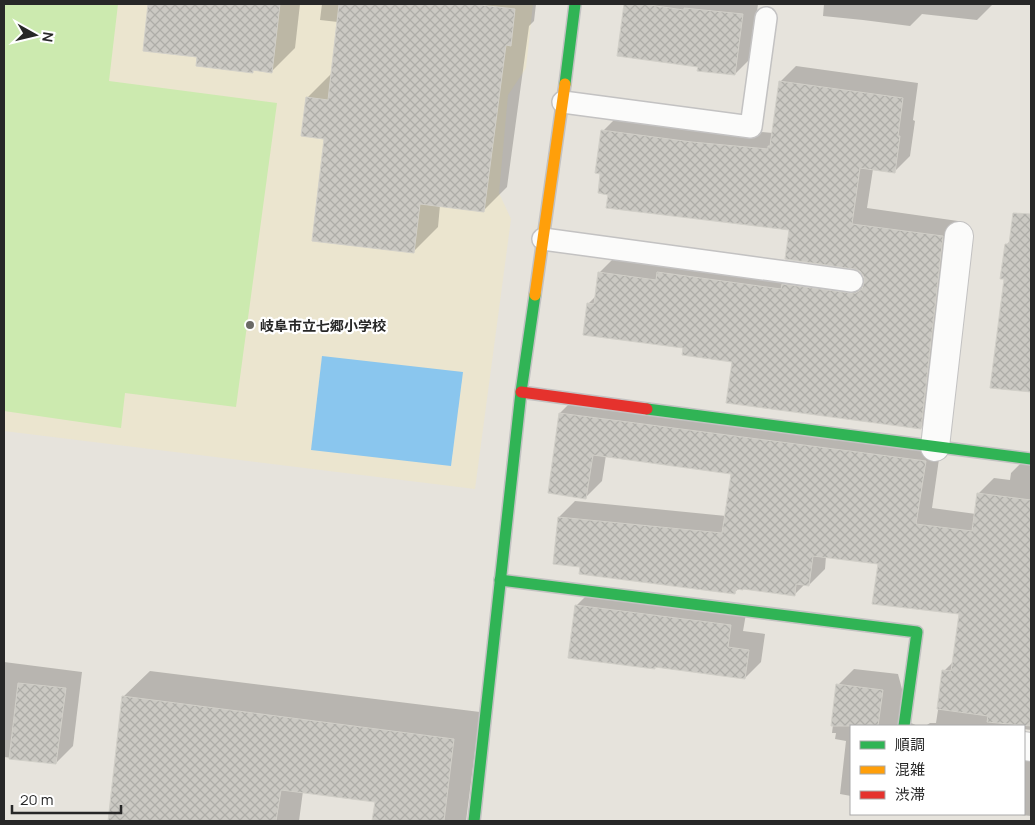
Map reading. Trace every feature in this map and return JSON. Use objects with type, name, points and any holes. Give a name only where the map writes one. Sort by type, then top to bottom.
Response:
[{"type":"street","points":[[474,821],[521,392],[563,102],[575,4]]},
{"type":"street","points":[[935,446],[959,236]]},
{"type":"street","points":[[521,392],[1031,459]]},
{"type":"street","points":[[500,580],[916,632],[904,725]]},
{"type":"lane","points":[[563,102],[751,127],[766,18]]},
{"type":"lane","points":[[543,239],[852,281]]},
{"type":"shaded area","name":"岐阜市立七郷小学校","points":[[4,4],[533,4],[526,68],[508,95],[499,193],[511,219],[475,489],[4,431]]},
{"type":"green space","points":[[4,4],[118,4],[109,81],[277,103],[236,407],[125,393],[121,428],[4,411]]},
{"type":"water","points":[[322,356],[463,372],[451,466],[311,450]]},
{"type":"building","points":[[148,4],[280,4],[272,73],[253,70],[253,73],[196,66],[197,57],[143,51]]},
{"type":"building","points":[[339,4],[471,4],[515,9],[511,46],[506,45],[484,212],[420,204],[414,253],[312,241],[324,139],[301,136],[306,97],[328,100]]},
{"type":"building","points":[[624,4],[642,4],[684,10],[684,8],[743,14],[735,75],[697,71],[698,67],[617,56]]},
{"type":"building","points":[[779,81],[903,98],[895,173],[860,168],[852,224],[943,236],[921,429],[726,403],[732,362],[682,355],[683,348],[583,335],[587,303],[594,304],[598,272],[656,280],[657,272],[781,289],[782,284],[850,293],[856,293],[862,289],[864,277],[860,271],[785,259],[789,230],[606,208],[608,195],[598,193],[600,174],[595,173],[601,130],[692,142],[768,149]]},
{"type":"building","points":[[1013,213],[1031,214],[1031,392],[990,388],[1004,279],[1000,279],[1005,244],[1009,244]]},
{"type":"building","points":[[559,413],[926,461],[916,524],[972,531],[977,493],[1031,500],[1031,726],[987,722],[988,716],[937,709],[942,670],[951,671],[959,614],[872,604],[878,564],[813,556],[809,586],[796,584],[795,596],[743,589],[736,589],[735,594],[579,574],[580,567],[553,564],[558,517],[722,533],[731,474],[593,455],[586,499],[548,493]]},
{"type":"building","points":[[575,605],[731,625],[728,647],[749,650],[745,679],[568,658]]},
{"type":"building","points":[[18,683],[66,688],[56,764],[9,759]]},
{"type":"building","points":[[836,684],[883,690],[878,725],[831,726]]},
{"type":"building","points":[[122,696],[454,739],[444,821],[372,821],[375,802],[281,790],[276,821],[108,821]]},
{"type":"traffic: fast","points":[[565,84],[575,4]]},
{"type":"traffic: fast","points":[[474,821],[521,392],[535,295]]},
{"type":"traffic: fast","points":[[647,409],[1031,459]]},
{"type":"traffic: fast","points":[[500,580],[917,632],[904,725]]},
{"type":"traffic: slow","points":[[535,295],[565,84]]},
{"type":"traffic: jam","points":[[521,392],[647,409]]},
{"type":"place","name":"岐阜市立七郷小学校","points":[[250,325]]}]
